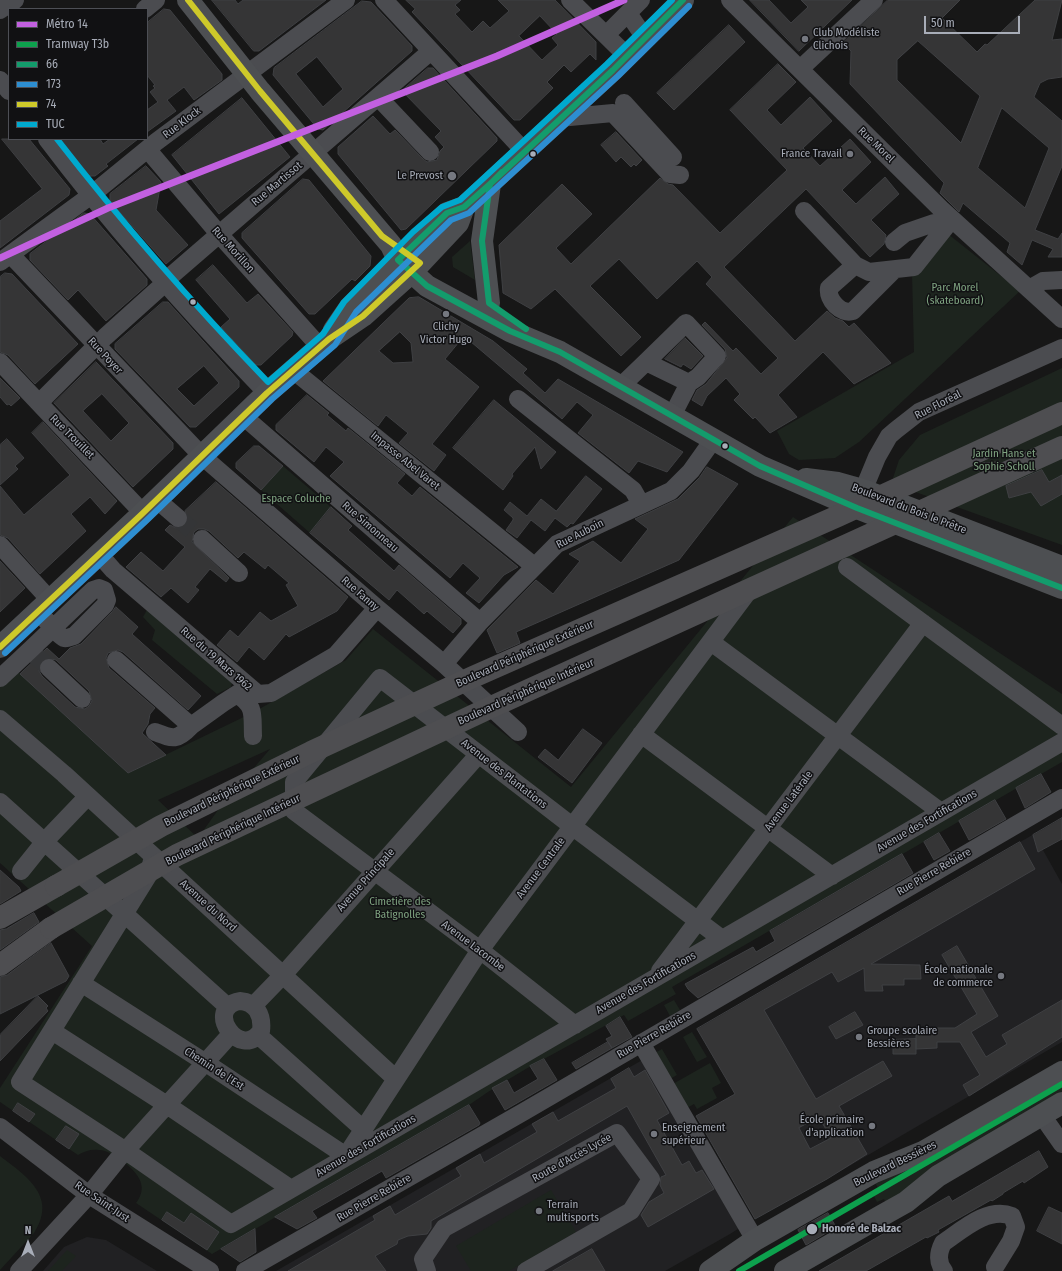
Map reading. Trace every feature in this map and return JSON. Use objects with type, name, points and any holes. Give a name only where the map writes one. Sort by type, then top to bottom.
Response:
[{"type":"highway","name":"Boulevard Périphérique Extérieur","points":[[0,918],[161,826],[311,752],[473,678],[838,516],[1062,413]]},
{"type":"highway","name":"Boulevard Périphérique Intérieur","points":[[0,956],[177,855],[480,713],[1062,447]]},
{"type":"highway","points":[[0,906],[56,886]]},
{"type":"highway","points":[[0,965],[51,928]]},
{"type":"main road","points":[[188,0],[247,74],[405,258],[427,286],[510,331],[554,348]]},
{"type":"main road","points":[[7,640],[100,554],[267,393],[324,343],[350,307],[405,258],[458,222],[464,207],[627,56],[683,0]]},
{"type":"main road","points":[[489,303],[482,240],[490,184]]},
{"type":"main road","points":[[405,258],[489,303],[554,348],[620,387],[760,466],[785,477]]},
{"type":"main road","name":"Boulevard du Bois le Prêtre","points":[[785,477],[860,499],[1062,567]]},
{"type":"main road","name":"Boulevard du Bois le Prêtre","points":[[785,477],[838,483],[860,499],[1062,588]]},
{"type":"main road","name":"Boulevard Bessières","points":[[710,1271],[734,1264],[755,1240],[874,1172],[923,1152],[1062,1072]]},
{"type":"main road","points":[[785,1271],[906,1202],[938,1176],[1062,1103]]},
{"type":"street","points":[[0,10],[14,0]]},
{"type":"street","points":[[146,8],[156,0]]},
{"type":"street","name":"Rue Klock","points":[[5,259],[17,248],[90,196],[156,142],[346,0]]},
{"type":"street","points":[[384,0],[524,151]]},
{"type":"street","points":[[570,0],[627,56]]},
{"type":"street","points":[[606,35],[641,0]]},
{"type":"street","name":"Rue Morel","points":[[730,0],[800,70],[948,224],[1027,287],[1062,319]]},
{"type":"street","points":[[800,70],[874,0]]},
{"type":"street","points":[[628,13],[645,38]]},
{"type":"street","name":"Rue Martissot","points":[[39,403],[96,346],[219,234],[431,51]]},
{"type":"street","points":[[0,80],[8,90]]},
{"type":"street","points":[[378,97],[430,152]]},
{"type":"street","points":[[624,103],[673,158]]},
{"type":"street","points":[[559,118],[613,113],[670,174],[680,175]]},
{"type":"street","points":[[48,140],[90,196],[165,283],[267,393]]},
{"type":"street","name":"Rue Morillon","points":[[148,150],[219,234],[324,343]]},
{"type":"street","points":[[804,211],[855,265],[869,272],[914,267],[948,224]]},
{"type":"street","points":[[894,242],[904,234],[934,223],[948,224]]},
{"type":"street","name":"Rue Poyer","points":[[5,259],[96,346],[202,456]]},
{"type":"street","points":[[855,265],[829,288],[828,293],[831,300],[842,310],[848,313],[853,311],[894,270]]},
{"type":"street","points":[[1027,287],[1044,281],[1062,280]]},
{"type":"street","points":[[620,387],[686,322],[717,356],[698,377],[689,383],[672,416]]},
{"type":"street","name":"Rue Floréal","points":[[860,499],[877,457],[889,436],[919,412],[1062,348]]},
{"type":"street","name":"Rue Trouillet","points":[[0,362],[39,403],[150,506],[178,518]]},
{"type":"street","points":[[646,362],[689,383]]},
{"type":"street","name":"Impasse Abel Varet","points":[[293,370],[534,566]]},
{"type":"street","points":[[518,399],[633,490],[641,504]]},
{"type":"street","name":"Rue Simonneau","points":[[243,416],[480,622]]},
{"type":"street","name":"Rue Auboin","points":[[444,664],[480,622],[557,544],[671,491],[691,471],[713,440]]},
{"type":"street","name":"Rue Fanny","points":[[202,456],[377,608],[444,664],[518,732]]},
{"type":"street","points":[[202,539],[239,573]]},
{"type":"street","points":[[0,545],[44,606],[53,628],[32,652],[0,678]]},
{"type":"street","name":"Rue du 19 Mars 1962","points":[[100,554],[114,570],[242,690],[255,693],[267,694],[336,655],[377,608]]},
{"type":"street","points":[[847,566],[1062,726]]},
{"type":"street","name":"Avenue Centrale","points":[[345,1157],[480,950],[751,587]]},
{"type":"street","name":"Avenue Latérale","points":[[655,978],[923,623]]},
{"type":"street","points":[[7,640],[32,652]]},
{"type":"street","points":[[711,642],[941,812]]},
{"type":"street","points":[[116,660],[191,726]]},
{"type":"street","points":[[48,668],[82,699]]},
{"type":"street","name":"Avenue des Plantations","points":[[294,811],[294,782],[380,678],[697,922],[722,939]]},
{"type":"street","points":[[155,732],[171,738],[181,736],[191,726],[242,690],[251,710],[253,736]]},
{"type":"street","name":"Avenue du Nord","points":[[0,719],[88,796],[396,1079]]},
{"type":"street","points":[[641,734],[832,876]]},
{"type":"street","name":"Avenue des Fortifications","points":[[122,1155],[231,1224],[1062,742]]},
{"type":"street","name":"Avenue Principale","points":[[253,1006],[283,975],[479,754]]},
{"type":"street","points":[[21,871],[45,841],[88,796]]},
{"type":"street","name":"Rue Pierre Rebière","points":[[245,1271],[1062,798]]},
{"type":"street","points":[[0,802],[228,1007]]},
{"type":"street","name":"Avenue Lacombe","points":[[294,811],[480,950],[575,1025]]},
{"type":"street","points":[[122,1155],[20,1082],[149,874],[153,856]]},
{"type":"street","name":"Chemin de l'Est","points":[[81,983],[206,1063],[345,1157]]},
{"type":"street","points":[[234,1002],[246,1002],[253,1006],[261,1017],[261,1031],[253,1039],[246,1041],[232,1034],[226,1029],[224,1014],[228,1007],[234,1002]]},
{"type":"street","points":[[52,1031],[167,1105],[292,1189]]},
{"type":"street","points":[[19,1271],[89,1195],[122,1155],[232,1034]]},
{"type":"street","points":[[258,1035],[364,1129]]},
{"type":"street","points":[[641,1043],[755,1240]]},
{"type":"street","points":[[1041,1114],[1062,1144]]},
{"type":"street","name":"Rue Saint-Just","points":[[0,1127],[89,1195],[210,1271]]},
{"type":"street","name":"Route d'Accès Lycée","points":[[427,1271],[423,1259],[444,1228],[617,1133],[651,1180],[632,1211],[526,1271]]},
{"type":"street","points":[[944,1271],[941,1267],[938,1255],[943,1242],[989,1214],[1004,1213],[1012,1216],[1016,1227],[1010,1241],[994,1267]]},
{"type":"shaded area","name":"Groupe scolaire Bessières","points":[[1034,834],[1062,884],[1062,1042],[827,1179],[728,1011]]},
{"type":"shaded area","points":[[644,1059],[741,1227],[730,1234],[665,1271],[276,1271]]},
{"type":"shaded area","points":[[87,1237],[106,1240],[157,1271],[43,1271],[64,1247]]},
{"type":"green space","name":"Parc Morel (skateboard)","points":[[948,234],[1020,291],[859,442],[835,458],[799,460],[789,454],[777,431],[914,352],[912,273]]},
{"type":"green space","points":[[470,241],[475,280],[453,267],[452,257]]},
{"type":"green space","name":"Jardin Hans et Sophie Scholl","points":[[1062,368],[1062,545],[899,486],[893,478],[899,460],[920,435]]},
{"type":"green space","name":"Espace Coluche","points":[[283,466],[331,507],[310,533],[261,490]]},
{"type":"green space","name":"Cimetière des Batignolles","points":[[793,517],[1062,694],[1062,762],[672,987],[676,994],[628,1021],[624,1015],[526,1069],[469,1105],[212,1254],[136,1203],[142,1190],[141,1184],[132,1169],[121,1160],[102,1150],[86,1151],[78,1155],[0,1102],[0,1088],[92,946],[0,863],[0,685],[16,670],[128,773],[254,712],[346,660],[373,629],[571,787]],"holes":[[[270,749],[218,810],[198,838],[158,800]]]},
{"type":"green space","points":[[148,608],[232,683],[231,687],[217,694],[152,640],[155,630],[143,617]]},
{"type":"green space","points":[[674,1000],[680,1010],[670,1016],[664,1005]]},
{"type":"green space","points":[[692,1032],[707,1057],[697,1062],[683,1037]]},
{"type":"green space","points":[[662,1049],[677,1075],[668,1080],[653,1054]]},
{"type":"green space","points":[[710,1063],[721,1083],[712,1088],[717,1098],[697,1109],[694,1104],[685,1109],[671,1085]]},
{"type":"green space","points":[[1062,1079],[1062,1097],[887,1205],[884,1199],[877,1202],[872,1192],[878,1188],[874,1181]]},
{"type":"green space","points":[[0,1156],[29,1179],[41,1198],[42,1208],[40,1220],[34,1233],[0,1270]]},
{"type":"green space","name":"Terrain multisports","points":[[551,1190],[576,1232],[509,1271],[471,1271],[456,1246]]},
{"type":"green space","points":[[67,1250],[76,1256],[62,1271],[48,1271]]},
{"type":"building","points":[[212,0],[235,0],[238,4],[243,0],[326,0],[259,51],[254,51]]},
{"type":"building","points":[[406,0],[461,0],[455,5],[460,10],[455,14],[472,32],[483,21],[490,28],[509,11],[498,0],[555,0],[596,42],[596,60],[590,54],[571,72],[564,65],[547,82],[553,88],[520,120],[514,120],[412,12],[415,9]],"holes":[[[540,16],[557,34],[552,38],[558,45],[542,60],[519,36]]]},
{"type":"building","points":[[750,0],[769,0],[791,23],[808,7],[801,0],[852,0],[799,51]]},
{"type":"building","points":[[888,0],[960,0],[942,18],[977,52],[985,44],[987,45],[1035,0],[1062,0],[1052,40],[1062,39],[1062,77],[1048,79],[1040,83],[1034,97],[1062,121],[1062,166],[1035,230],[1058,239],[1062,233],[1062,257],[1048,257],[1053,249],[1032,240],[1022,265],[1007,252],[1010,243],[963,203],[959,212],[940,193],[944,183],[850,84],[851,51],[843,43]],"holes":[[[918,41],[980,96],[961,143],[897,80],[897,60]],[[1002,108],[1049,148],[1025,208],[978,168]]]},
{"type":"building","points":[[362,1],[371,2],[412,46],[412,51],[323,130],[318,129],[273,75],[274,68]],"holes":[[[317,57],[343,89],[323,107],[296,74]]]},
{"type":"building","points":[[164,9],[170,10],[222,74],[222,80],[194,100],[184,87],[167,100],[176,111],[148,131],[148,109],[158,102],[150,92],[155,88],[153,86],[155,85],[148,76],[148,22]]},
{"type":"building","points":[[729,25],[745,42],[674,110],[657,93]]},
{"type":"building","points":[[778,64],[796,82],[767,110],[781,125],[810,97],[832,121],[803,148],[820,166],[850,139],[871,162],[842,190],[856,204],[885,177],[899,194],[871,220],[886,235],[884,244],[870,257],[806,189],[724,267],[795,341],[827,311],[835,318],[843,321],[849,327],[854,323],[891,363],[854,384],[823,352],[778,395],[797,417],[770,433],[755,417],[753,419],[734,400],[740,394],[726,378],[707,396],[702,406],[692,400],[697,390],[706,384],[727,358],[725,349],[702,325],[705,322],[733,351],[736,348],[761,374],[778,358],[706,284],[712,277],[697,261],[657,299],[619,259],[590,286],[641,337],[621,356],[555,289],[531,309],[503,293],[499,245],[562,184],[592,214],[556,248],[571,264],[660,178],[668,184],[673,185],[720,233],[787,170],[730,110]]},
{"type":"building","points":[[428,68],[433,68],[497,138],[497,141],[406,229],[401,230],[338,154],[338,147],[373,116],[390,134],[395,130],[427,162],[437,160],[440,151],[444,147],[435,137],[441,131],[402,91]]},
{"type":"building","points":[[242,98],[290,157],[219,214],[172,155]]},
{"type":"building","points":[[616,132],[642,160],[636,166],[634,164],[631,167],[621,157],[616,162],[601,145]]},
{"type":"building","points":[[2,139],[30,140],[70,189],[69,195],[0,248],[0,221],[42,189]]},
{"type":"building","points":[[61,140],[101,140],[103,144],[109,140],[137,140],[106,164],[108,166],[95,176],[89,176]]},
{"type":"building","points":[[146,166],[161,182],[156,210],[188,245],[166,264],[110,201],[110,194]]},
{"type":"building","points":[[303,179],[309,180],[371,256],[370,266],[355,281],[352,279],[315,314],[309,314],[242,238],[242,233]]},
{"type":"building","points":[[84,213],[90,214],[147,279],[147,285],[106,321],[78,290],[68,300],[30,260],[30,254]]},
{"type":"building","points":[[213,265],[247,303],[258,294],[293,332],[292,336],[261,365],[256,365],[221,327],[230,319],[196,280]]},
{"type":"building","points":[[5,273],[12,274],[78,344],[35,384],[8,355],[0,352],[0,277]]},
{"type":"building","points":[[419,297],[493,341],[527,369],[523,373],[545,393],[558,379],[683,452],[667,472],[638,461],[629,473],[578,433],[593,415],[577,402],[562,419],[464,336],[445,359],[479,387],[432,444],[446,455],[434,471],[399,443],[408,433],[386,415],[378,426],[323,381],[409,298]],"holes":[[[400,332],[411,343],[413,362],[393,363],[379,351]]]},
{"type":"building","points":[[163,302],[168,302],[239,381],[239,387],[196,427],[190,427],[115,349],[115,344]],"holes":[[[204,366],[219,383],[194,406],[177,389]]]},
{"type":"building","points":[[685,338],[703,356],[691,369],[683,364],[681,367],[665,359]]},
{"type":"building","points":[[96,362],[173,443],[173,449],[133,487],[54,403]],"holes":[[[102,394],[129,423],[111,441],[83,411]]]},
{"type":"building","points":[[0,378],[20,398],[11,406],[9,404],[7,405],[0,397]]},
{"type":"building","points":[[307,395],[329,413],[327,415],[346,431],[348,428],[405,474],[397,483],[412,496],[420,487],[518,567],[504,575],[479,603],[466,593],[480,578],[463,563],[450,578],[330,476],[344,462],[326,447],[314,462],[276,430],[276,425]]},
{"type":"building","points":[[494,400],[556,452],[541,469],[535,447],[512,474],[513,476],[503,490],[453,448]]},
{"type":"building","points":[[43,422],[117,501],[105,514],[90,497],[71,514],[86,531],[40,574],[8,538],[0,535],[0,486],[24,515],[70,475],[32,433]]},
{"type":"building","points":[[7,439],[24,458],[15,466],[18,469],[0,485],[0,445]]},
{"type":"building","points":[[254,446],[259,446],[283,466],[261,490],[236,468],[236,463]]},
{"type":"building","points":[[999,462],[979,471],[978,465],[983,463]]},
{"type":"building","points":[[707,467],[738,484],[679,560],[516,632],[520,643],[497,653],[487,630],[536,580],[553,594],[580,561],[569,554],[593,541],[621,563],[648,529],[635,519],[678,499],[699,478]]},
{"type":"building","points":[[1042,470],[1049,482],[1062,475],[1062,494],[1041,506],[1031,492],[1009,498],[1006,486]]},
{"type":"building","points":[[586,476],[602,489],[573,524],[571,523],[567,527],[555,518],[545,531],[531,520],[517,538],[506,530],[513,520],[513,518],[504,510],[510,502],[527,516],[541,499],[556,511]]},
{"type":"building","points":[[216,482],[348,597],[337,611],[289,637],[286,634],[264,660],[249,647],[237,662],[217,645],[230,630],[238,637],[260,612],[271,621],[298,606],[286,585],[289,583],[268,565],[265,569],[244,552],[238,558],[209,531],[198,529],[194,532],[192,542],[229,578],[226,582],[210,569],[195,587],[199,590],[188,603],[171,588],[161,597],[126,567],[141,552],[163,571],[185,547],[165,530],[170,525],[176,528],[186,525],[188,520],[185,511]]},
{"type":"building","points":[[331,507],[352,526],[348,530],[394,571],[399,565],[461,619],[461,624],[453,633],[427,611],[424,614],[397,590],[389,600],[310,533]]},
{"type":"building","points":[[0,561],[25,588],[0,612]]},
{"type":"building","points":[[116,607],[138,627],[132,634],[201,696],[188,710],[123,652],[118,650],[108,653],[106,658],[109,668],[155,708],[150,714],[148,724],[142,733],[166,755],[128,773],[20,674],[47,648],[59,659],[70,648],[81,644]],"holes":[[[46,658],[56,660],[89,691],[92,701],[85,709],[75,707],[42,676],[39,671],[39,665]]]},
{"type":"building","points":[[583,729],[602,743],[572,783],[538,757],[545,749],[558,760]]},
{"type":"building","points":[[1041,774],[1051,792],[1025,808],[1016,788]]},
{"type":"building","points":[[995,800],[1006,819],[969,840],[959,821]]},
{"type":"building","points":[[1062,818],[1062,839],[1038,852],[1033,835]]},
{"type":"building","points":[[939,833],[950,851],[934,860],[924,842]]},
{"type":"building","points":[[1020,842],[1035,869],[871,964],[920,965],[921,979],[904,979],[904,985],[882,985],[883,991],[865,991],[864,968],[838,982],[832,972],[764,1010],[816,1099],[883,1061],[892,1076],[839,1106],[867,1154],[827,1179],[755,1219],[696,1116],[735,1094],[697,1029]],"holes":[[[816,1119],[817,1121],[820,1119],[831,1138],[810,1149],[799,1128]]]},
{"type":"building","points":[[902,854],[913,873],[698,998],[688,989],[685,984],[753,947],[756,952],[775,941],[770,931]]},
{"type":"building","points":[[0,870],[19,887],[21,891],[0,904]]},
{"type":"building","points":[[34,913],[39,922],[0,950],[0,930],[6,929]]},
{"type":"building","points":[[51,943],[69,976],[66,981],[0,1014],[0,977],[7,975]]},
{"type":"building","points":[[957,946],[998,1016],[971,1032],[986,1057],[1007,1044],[1002,1035],[1062,1000],[1062,1037],[969,1096],[963,1085],[980,1075],[960,1042],[937,1042],[937,1048],[916,1049],[916,1032],[937,1032],[937,1028],[955,1028],[977,1014],[942,955]]},
{"type":"building","points":[[38,996],[48,1006],[46,1008],[48,1011],[0,1061],[0,1035]]},
{"type":"building","points":[[855,1012],[863,1025],[836,1039],[829,1027]]},
{"type":"building","points":[[620,1017],[632,1037],[612,1048],[606,1039],[612,1036],[606,1026]]},
{"type":"building","points":[[916,1039],[916,1054],[893,1054],[893,1040]]},
{"type":"building","points":[[608,1042],[612,1048],[576,1069],[572,1063]]},
{"type":"building","points":[[544,1059],[557,1080],[505,1110],[492,1088],[507,1080],[514,1093],[538,1079],[530,1066]]},
{"type":"building","points":[[629,1068],[634,1077],[645,1070],[669,1113],[657,1120],[682,1165],[689,1161],[696,1173],[702,1170],[714,1189],[648,1227],[641,1215],[649,1202],[664,1193],[660,1185],[661,1177],[666,1175],[627,1106],[431,1221],[431,1228],[427,1234],[408,1236],[398,1240],[397,1244],[375,1256],[386,1271],[288,1271],[375,1220],[373,1216],[390,1206],[395,1215],[461,1176],[456,1168],[480,1154],[484,1163],[537,1132],[532,1124],[553,1112],[558,1121],[616,1088],[611,1079]]},
{"type":"building","points":[[18,1103],[35,1114],[29,1122],[13,1111]]},
{"type":"building","points":[[469,1105],[480,1123],[479,1125],[386,1178],[382,1171],[312,1211],[317,1218],[297,1229],[275,1217]]},
{"type":"building","points":[[66,1126],[79,1134],[69,1149],[56,1140]]},
{"type":"building","points":[[1039,1151],[1048,1167],[1024,1183],[1023,1181],[992,1201],[991,1200],[938,1230],[939,1232],[927,1238],[926,1237],[866,1271],[819,1271],[949,1196],[952,1201]]},
{"type":"building","points":[[1049,1207],[1062,1213],[1062,1244],[1037,1231]]},
{"type":"building","points":[[167,1212],[184,1223],[191,1213],[219,1232],[207,1250],[162,1220]]},
{"type":"building","points":[[828,1213],[836,1227],[806,1245],[798,1230]]},
{"type":"building","points":[[255,1229],[256,1252],[240,1262],[221,1249]]},
{"type":"building","points":[[592,1249],[605,1271],[553,1271]]},
{"type":"tunnel","points":[[178,518],[202,539]]},
{"type":"tunnel","points":[[34,654],[49,668]]},
{"type":"metro line","name":"14","points":[[0,258],[108,208],[497,56],[624,0]]},
{"type":"tram line","name":"T3b","points":[[739,1271],[1062,1084]]},
{"type":"transit line","name":"74","points":[[0,647],[143,513],[267,393],[329,339],[363,316],[420,263],[382,236],[260,91],[188,0]]},
{"type":"transit line","name":"TUC","points":[[58,140],[107,202],[159,263],[268,382],[323,334],[344,302],[413,232],[442,207],[460,200],[607,64],[672,0]]},
{"type":"transit line","name":"66","points":[[683,0],[613,70],[490,184],[464,207],[447,213],[398,260],[427,286],[510,331],[560,352],[760,466],[857,508],[1062,588]]},
{"type":"transit line","name":"173","points":[[5,653],[148,519],[272,399],[335,345],[356,312],[451,220],[469,213],[618,76],[689,6]]},
{"type":"transit line","name":"66","points":[[502,172],[490,184],[482,241],[489,303],[526,329]]},
{"type":"place","name":"Club Modéliste Clichois","points":[[805,39]]},
{"type":"place","name":"France Travail","points":[[850,154]]},
{"type":"place","name":"Le Prevost","points":[[452,176]]},
{"type":"place","name":"Clichy Victor Hugo","points":[[446,314]]},
{"type":"place","name":"École nationale de commerce","points":[[1001,976]]},
{"type":"place","name":"Groupe scolaire Bessières","points":[[859,1037]]},
{"type":"place","name":"École primaire d'application","points":[[872,1126]]},
{"type":"place","name":"Enseignement supérieur","points":[[654,1134]]},
{"type":"place","name":"Terrain multisports","points":[[539,1211]]},
{"type":"place","name":"Honoré de Balzac","points":[[812,1229]]}]
